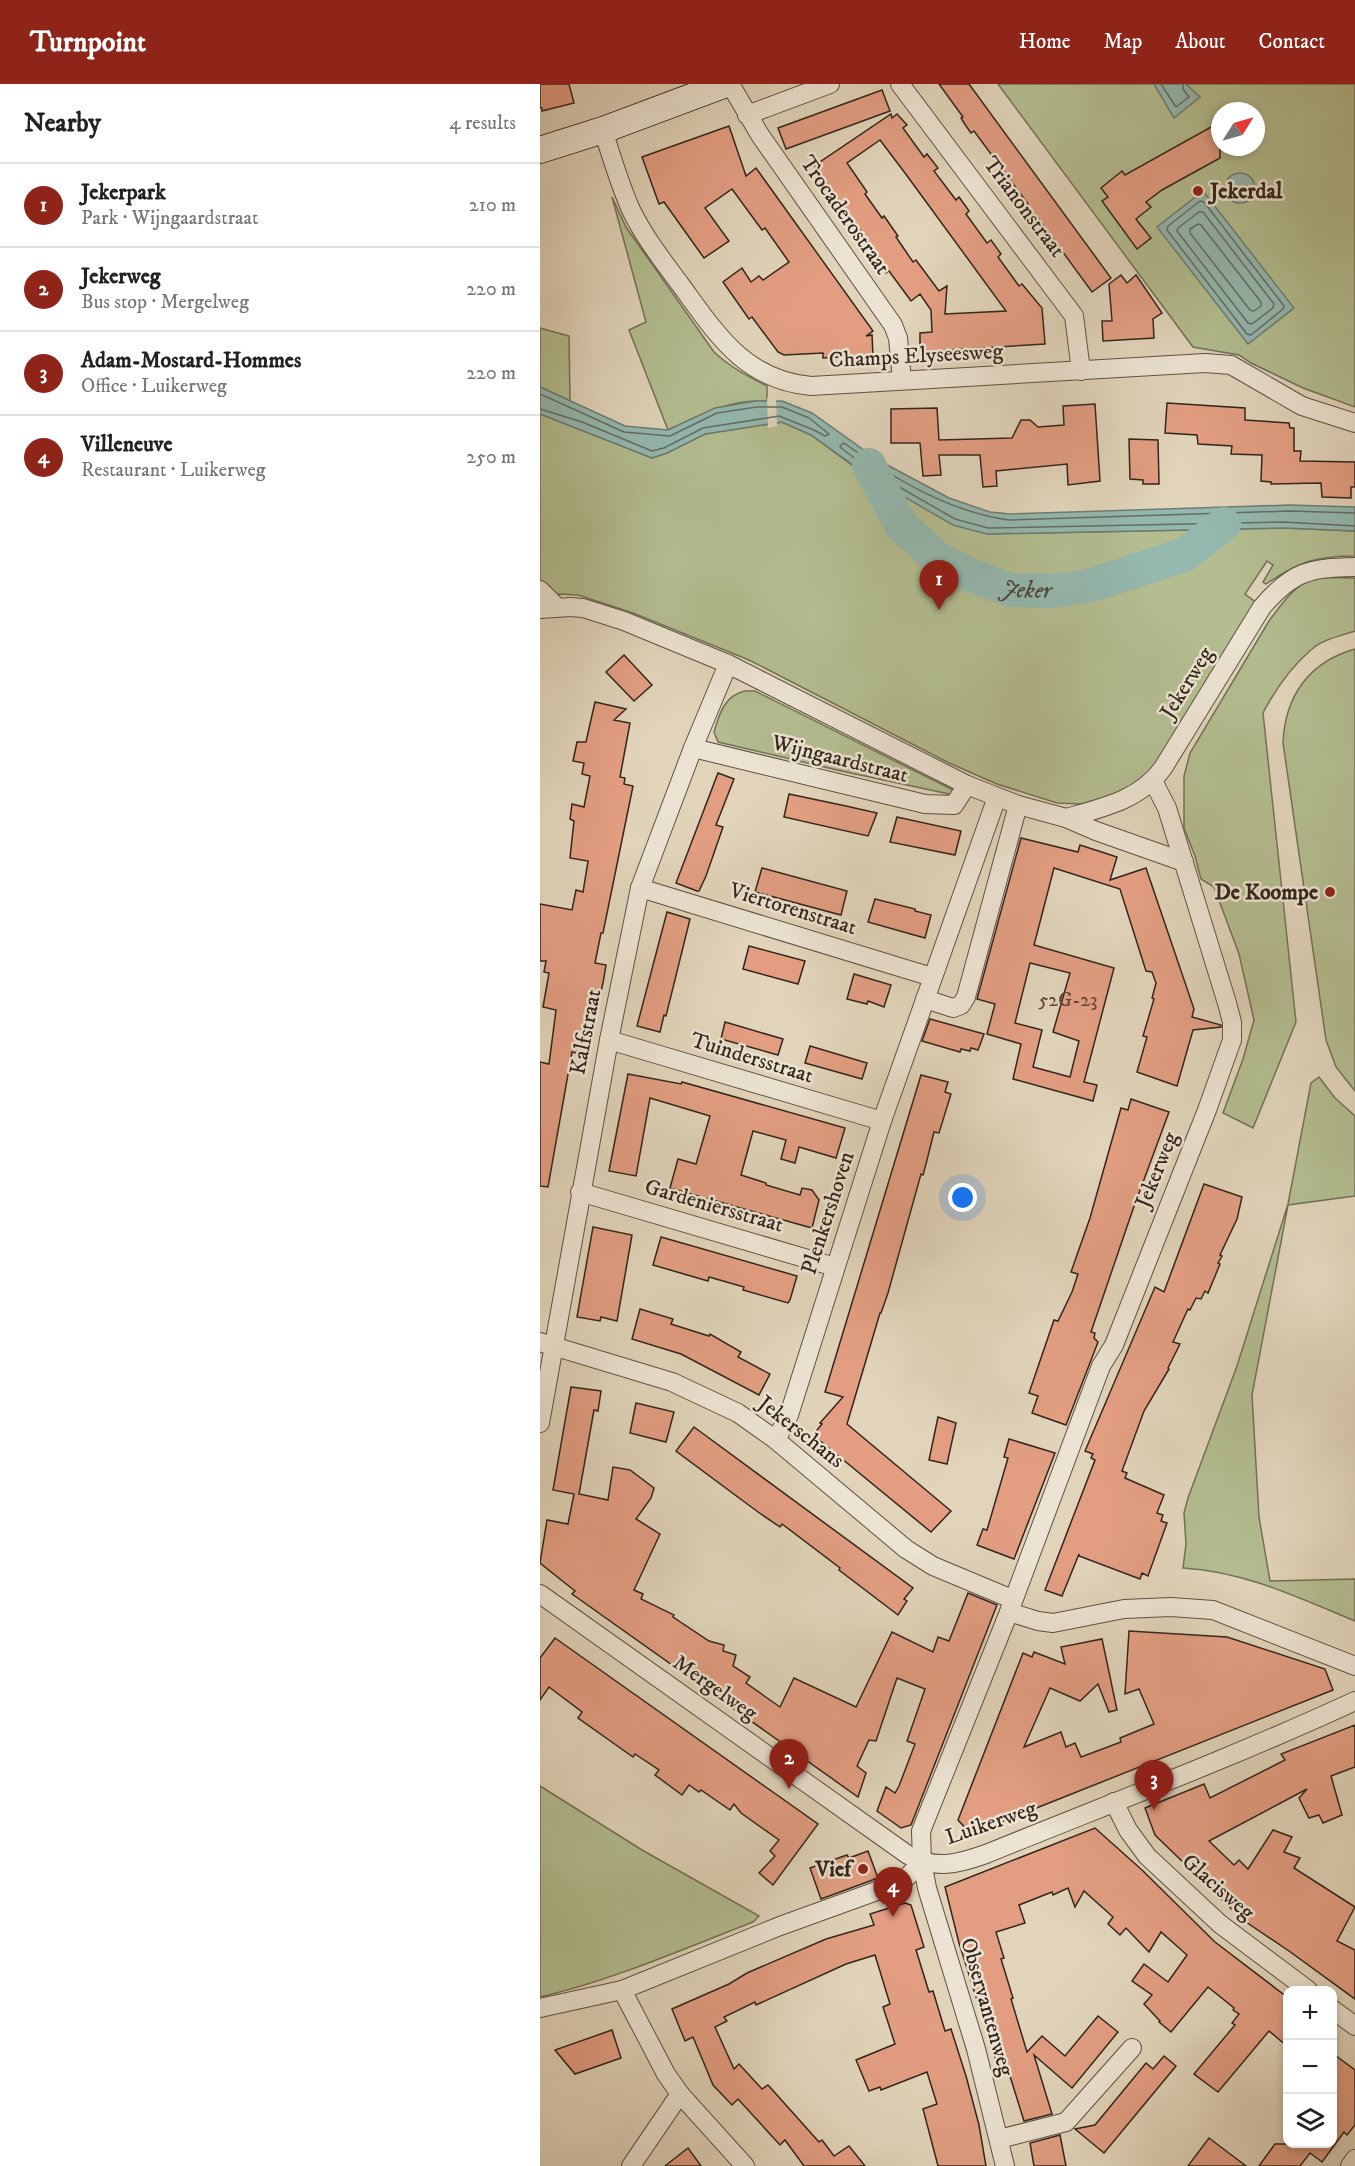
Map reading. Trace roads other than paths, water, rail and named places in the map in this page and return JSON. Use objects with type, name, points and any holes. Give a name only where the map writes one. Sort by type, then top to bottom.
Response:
[{"type":"main road","points":[[540,150],[603,130],[728,84]]},
{"type":"street","name":"Trocaderostraat","points":[[728,84],[747,115],[893,325],[898,338],[902,380]]},
{"type":"street","points":[[747,115],[830,84]]},
{"type":"street","name":"Trianonstraat","points":[[900,84],[1070,309],[1076,323],[1081,371]]},
{"type":"street","name":"Champs Elyseesweg","points":[[603,130],[627,201],[643,232],[717,334],[740,358],[771,377],[798,385],[1223,363],[1239,368],[1302,406],[1355,423]]},
{"type":"street","name":"Jekerweg","points":[[922,1862],[921,1832],[1011,1606],[1101,1366],[1114,1345],[1232,1041],[1232,1022],[1227,1003],[1167,808],[1153,781],[1272,595],[1293,578],[1310,570],[1355,567]]},
{"type":"street","points":[[540,590],[549,608]]},
{"type":"street","name":"Wijngaardstraat","points":[[549,608],[582,608],[603,614],[728,664],[967,785],[1018,805],[1066,818],[1184,862]]},
{"type":"street","name":"Kalfstraat","points":[[540,1423],[547,1344],[580,1192],[640,888],[693,748],[728,664]]},
{"type":"street","name":"Wijngaardstraat","points":[[693,748],[925,804],[954,805],[967,785]]},
{"type":"street","name":"Wijngaardstraat","points":[[1066,818],[1112,806],[1153,781]]},
{"type":"street","name":"Plenkershoven","points":[[776,1440],[789,1415],[882,1121],[997,797]]},
{"type":"street","points":[[925,999],[954,1008],[961,1005],[966,997],[1018,805]]},
{"type":"street","name":"Viertorenstraat","points":[[640,888],[932,977]]},
{"type":"street","name":"Tuindersstraat","points":[[609,1040],[882,1121]]},
{"type":"street","name":"Gardeniersstraat","points":[[580,1192],[835,1267]]},
{"type":"street","name":"Jekerschans","points":[[547,1344],[672,1382],[738,1413],[776,1440],[906,1549],[933,1566],[1046,1623],[1124,1609],[1171,1606],[1213,1610],[1355,1666]]},
{"type":"street","name":"Mergelweg","points":[[540,1594],[885,1839],[922,1862]]},
{"type":"street","name":"Luikerweg","points":[[540,2007],[622,1990],[780,1926],[896,1884],[905,1879],[922,1862],[938,1865],[962,1863],[1308,1723],[1355,1701]]},
{"type":"street","name":"Glacisweg","points":[[1114,1802],[1128,1830],[1147,1856],[1220,1924],[1303,1986]]},
{"type":"street","name":"Observantenweg","points":[[922,1862],[927,1888],[976,2049],[1005,2166]]},
{"type":"street","points":[[622,1990],[666,2074],[680,2094],[745,2166]]},
{"type":"street","points":[[1337,2013],[1355,2026]]},
{"type":"street","points":[[999,2139],[1066,2122],[1132,2048]]},
{"type":"street","points":[[631,2166],[680,2094]]},
{"type":"street","points":[[1350,2166],[1355,2159]]},
{"type":"water","points":[[1154,84],[1186,84],[1200,97],[1174,118]]},
{"type":"water","points":[[1240,173],[1251,177],[1255,188],[1251,199],[1240,203],[1229,199],[1225,188],[1229,177]]},
{"type":"water","points":[[1203,191],[1294,308],[1248,344],[1157,227]]},
{"type":"water","points":[[540,387],[625,426],[668,430],[715,408],[756,401],[782,401],[812,413],[878,460],[949,498],[990,512],[1010,514],[1290,505],[1355,507],[1355,531],[1284,528],[987,534],[953,525],[870,477],[811,435],[782,422],[705,434],[652,458],[540,414]]},
{"type":"waterway","name":"Jeker","points":[[869,465],[901,525],[938,559],[975,577],[1011,590],[1053,591],[1088,586],[1184,555],[1224,524]]},
{"type":"place","name":"Jekerdal","points":[[1198,191]]},
{"type":"place","name":"Jekerpark","points":[[939,610]]},
{"type":"place","name":"De Koompe","points":[[1330,892]]},
{"type":"place","name":"Jekerweg","points":[[789,1789]]},
{"type":"place","name":"Adam-Mostard-Hommes","points":[[1154,1810]]},
{"type":"place","name":"Vief","points":[[863,1869]]},
{"type":"place","name":"Villeneuve","points":[[893,1917]]}]
